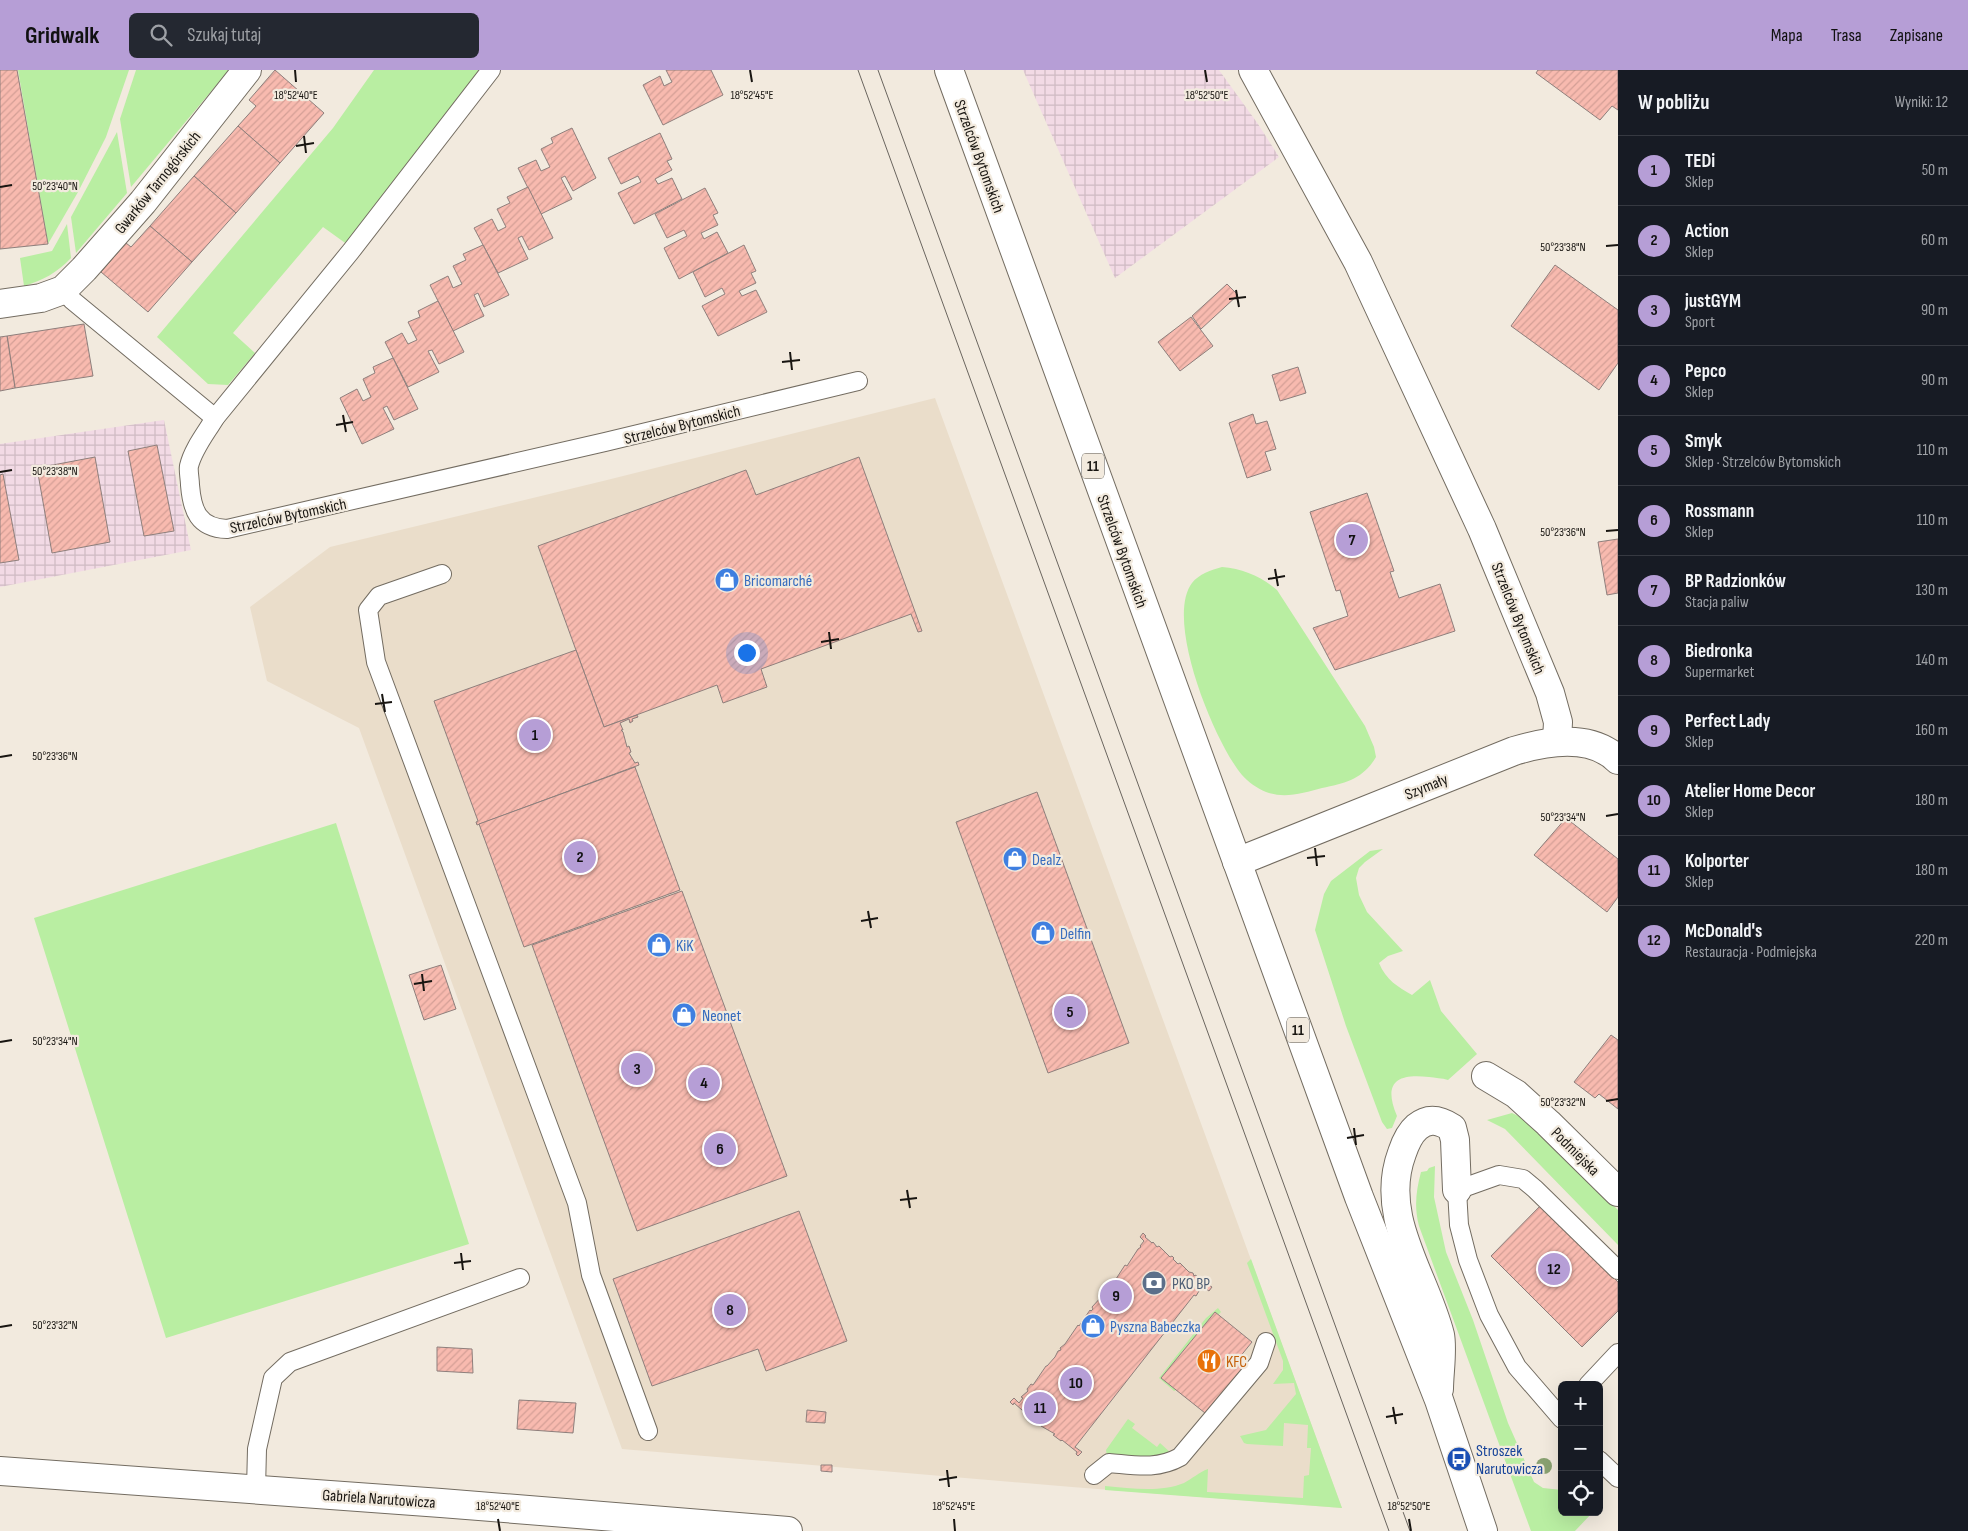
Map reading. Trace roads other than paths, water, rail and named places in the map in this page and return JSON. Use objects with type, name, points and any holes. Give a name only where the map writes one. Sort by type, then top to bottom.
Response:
[{"type":"main road","name":"Gwarków Tarnogórskich","points":[[0,304],[40,298],[63,290],[143,202],[247,70]]},
{"type":"main road","name":"Strzelców Bytomskich","points":[[949,70],[1237,862]]},
{"type":"main road","name":"Strzelców Bytomskich","points":[[1253,70],[1301,154],[1358,262],[1482,529],[1550,693],[1558,722],[1557,741]]},
{"type":"main road","name":"Szymały","points":[[1237,862],[1514,751],[1538,744],[1557,741],[1584,743],[1610,751],[1618,760]]},
{"type":"main road","name":"11","points":[[1237,862],[1359,1198],[1439,1400],[1483,1531]]},
{"type":"main road","name":"Podmiejska","points":[[1486,1076],[1516,1094],[1618,1192]]},
{"type":"main road","points":[[1439,1400],[1440,1337],[1398,1219],[1394,1195],[1398,1161],[1404,1146],[1414,1130],[1423,1123],[1432,1120],[1441,1121],[1452,1128],[1455,1140],[1457,1190]]},
{"type":"main road","name":"Gabriela Narutowicza","points":[[0,1471],[788,1531]]},
{"type":"lane","name":"Strzelców Bytomskich","points":[[491,70],[351,251],[215,418],[200,442],[189,466],[192,500],[196,514],[205,523],[214,529],[227,529],[605,442],[858,381]]},
{"type":"lane","points":[[63,290],[72,300],[215,418]]},
{"type":"lane","points":[[442,574],[379,596],[368,610],[376,662],[576,1203],[591,1275],[648,1431]]},
{"type":"lane","points":[[1558,1414],[1517,1366],[1489,1315],[1468,1260],[1459,1225],[1457,1190],[1499,1175],[1522,1178],[1535,1188],[1618,1270]]},
{"type":"lane","points":[[256,1489],[257,1449],[273,1378],[290,1362],[520,1278]]},
{"type":"lane","points":[[1094,1475],[1108,1463],[1164,1465],[1180,1457],[1259,1363],[1266,1342]]},
{"type":"lane","points":[[1592,1381],[1618,1353]]},
{"type":"lane","points":[[1603,1464],[1618,1478]]},
{"type":"tram line","points":[[858,70],[1389,1531]]},
{"type":"tram line","points":[[878,70],[1410,1531]]},
{"type":"place","name":"BP Radzionków","points":[[1352,540]]},
{"type":"place","name":"Bricomarché","points":[[727,580]]},
{"type":"place","name":"TEDi","points":[[535,735]]},
{"type":"place","name":"Action","points":[[580,857]]},
{"type":"place","name":"Dealz","points":[[1015,859]]},
{"type":"place","name":"Delfin","points":[[1043,933]]},
{"type":"place","name":"KiK","points":[[659,945]]},
{"type":"place","name":"Smyk","points":[[1070,1012]]},
{"type":"place","name":"Neonet","points":[[684,1015]]},
{"type":"place","name":"justGYM","points":[[637,1069]]},
{"type":"place","name":"Pepco","points":[[704,1083]]},
{"type":"place","name":"Rossmann","points":[[720,1149]]},
{"type":"place","name":"McDonald's","points":[[1554,1269]]},
{"type":"place","name":"PKO BP","points":[[1154,1283]]},
{"type":"place","name":"Perfect Lady","points":[[1116,1296]]},
{"type":"place","name":"Biedronka","points":[[730,1310]]},
{"type":"place","name":"Pyszna Babeczka","points":[[1093,1326]]},
{"type":"place","name":"KFC","points":[[1209,1361]]},
{"type":"place","name":"Atelier Home Decor","points":[[1076,1383]]},
{"type":"place","name":"Kolporter","points":[[1040,1408]]},
{"type":"place","name":"Stroszek Narutowicza","points":[[1459,1459]]}]
